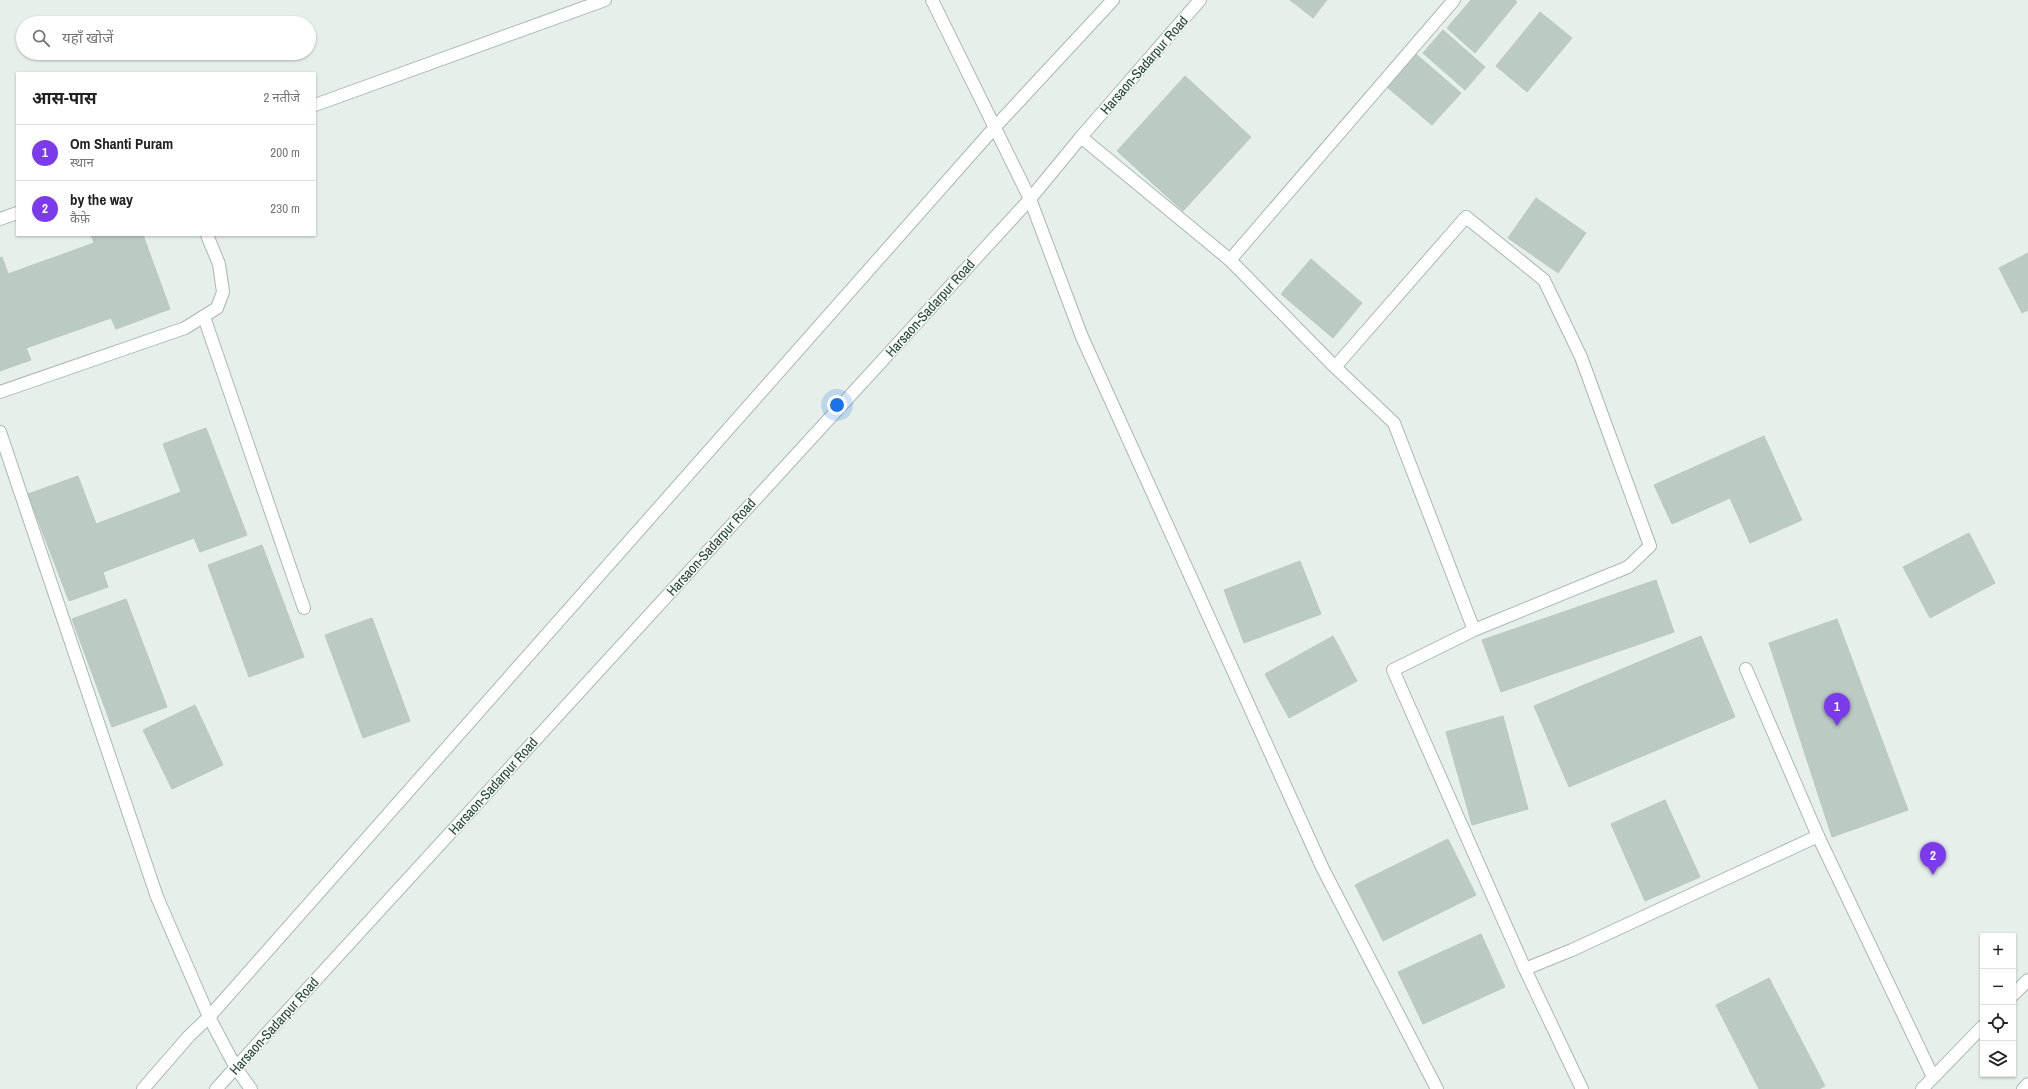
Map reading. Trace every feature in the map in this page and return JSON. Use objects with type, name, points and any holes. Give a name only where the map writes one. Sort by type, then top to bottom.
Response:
[{"type":"street","points":[[316,106],[605,0]]},
{"type":"street","points":[[932,0],[1030,199],[1082,337],[1322,867],[1437,1089]]},
{"type":"street","points":[[143,1089],[189,1036],[209,1017],[995,127],[1113,0]]},
{"type":"street","name":"Harsaon-Sadarpur Road","points":[[216,1089],[1030,199],[1081,137],[1200,0]]},
{"type":"street","points":[[1230,260],[1454,0]]},
{"type":"street","points":[[1081,137],[1230,260],[1335,367],[1394,423],[1474,630]]},
{"type":"street","points":[[0,219],[16,213]]},
{"type":"street","points":[[1335,367],[1466,217],[1544,280],[1581,357],[1650,546],[1628,566],[1474,630],[1393,670],[1525,969],[1582,1089]]},
{"type":"street","points":[[0,392],[185,328],[216,308],[223,292],[219,264],[207,236]]},
{"type":"street","points":[[204,317],[304,608]]},
{"type":"street","points":[[0,432],[157,897],[209,1017],[236,1068],[251,1089]]},
{"type":"street","points":[[1746,668],[1818,836],[1933,1077]]},
{"type":"street","points":[[1525,969],[1572,950],[1818,836]]},
{"type":"street","points":[[2016,992],[2028,980]]},
{"type":"street","points":[[1922,1089],[1980,1029]]},
{"type":"street","points":[[2023,1089],[2028,1084]]},
{"type":"building","points":[[1290,0],[1327,0],[1313,18]]},
{"type":"building","points":[[1471,0],[1515,0],[1517,2],[1475,53],[1447,28]]},
{"type":"building","points":[[1540,12],[1572,38],[1527,92],[1496,66]]},
{"type":"building","points":[[1443,30],[1485,67],[1465,90],[1423,53]]},
{"type":"building","points":[[1416,54],[1461,93],[1432,125],[1387,87]]},
{"type":"building","points":[[1185,76],[1251,137],[1183,211],[1117,151]]},
{"type":"building","points":[[1536,198],[1586,233],[1558,273],[1508,238]]},
{"type":"building","points":[[91,236],[143,236],[170,309],[116,329],[111,318],[26,348],[31,360],[0,371],[0,258],[2,257],[8,274],[94,243]]},
{"type":"building","points":[[2028,253],[2028,310],[2022,313],[1999,268]]},
{"type":"building","points":[[1311,259],[1362,303],[1333,338],[1281,294]]},
{"type":"building","points":[[206,428],[247,535],[200,552],[194,538],[103,572],[108,587],[69,601],[28,494],[78,476],[96,524],[181,492],[163,444]]},
{"type":"building","points":[[1764,436],[1802,520],[1750,543],[1730,498],[1672,524],[1654,485]]},
{"type":"building","points":[[1969,533],[1995,583],[1930,618],[1903,567]]},
{"type":"building","points":[[262,545],[304,657],[249,677],[208,565]]},
{"type":"building","points":[[1300,561],[1321,614],[1244,643],[1224,590]]},
{"type":"building","points":[[1656,580],[1674,632],[1501,692],[1482,640]]},
{"type":"building","points":[[126,599],[167,707],[112,727],[72,619]]},
{"type":"building","points":[[372,618],[410,721],[363,738],[325,635]]},
{"type":"building","points":[[1837,619],[1908,810],[1832,837],[1769,643]]},
{"type":"building","points":[[1333,636],[1357,681],[1289,718],[1265,674]]},
{"type":"building","points":[[1701,636],[1735,717],[1569,787],[1534,706]]},
{"type":"building","points":[[195,705],[223,765],[172,789],[143,730]]},
{"type":"building","points":[[1503,716],[1528,809],[1472,825],[1446,732]]},
{"type":"building","points":[[1665,800],[1700,877],[1645,901],[1611,824]]},
{"type":"building","points":[[1448,839],[1476,895],[1383,941],[1355,885]]},
{"type":"building","points":[[1481,934],[1505,987],[1423,1024],[1398,972]]},
{"type":"building","points":[[1769,978],[1825,1086],[1819,1089],[1759,1089],[1716,1005]]},
{"type":"place","name":"Om Shanti Puram","points":[[1837,726]]},
{"type":"place","name":"by the way","points":[[1933,875]]}]
